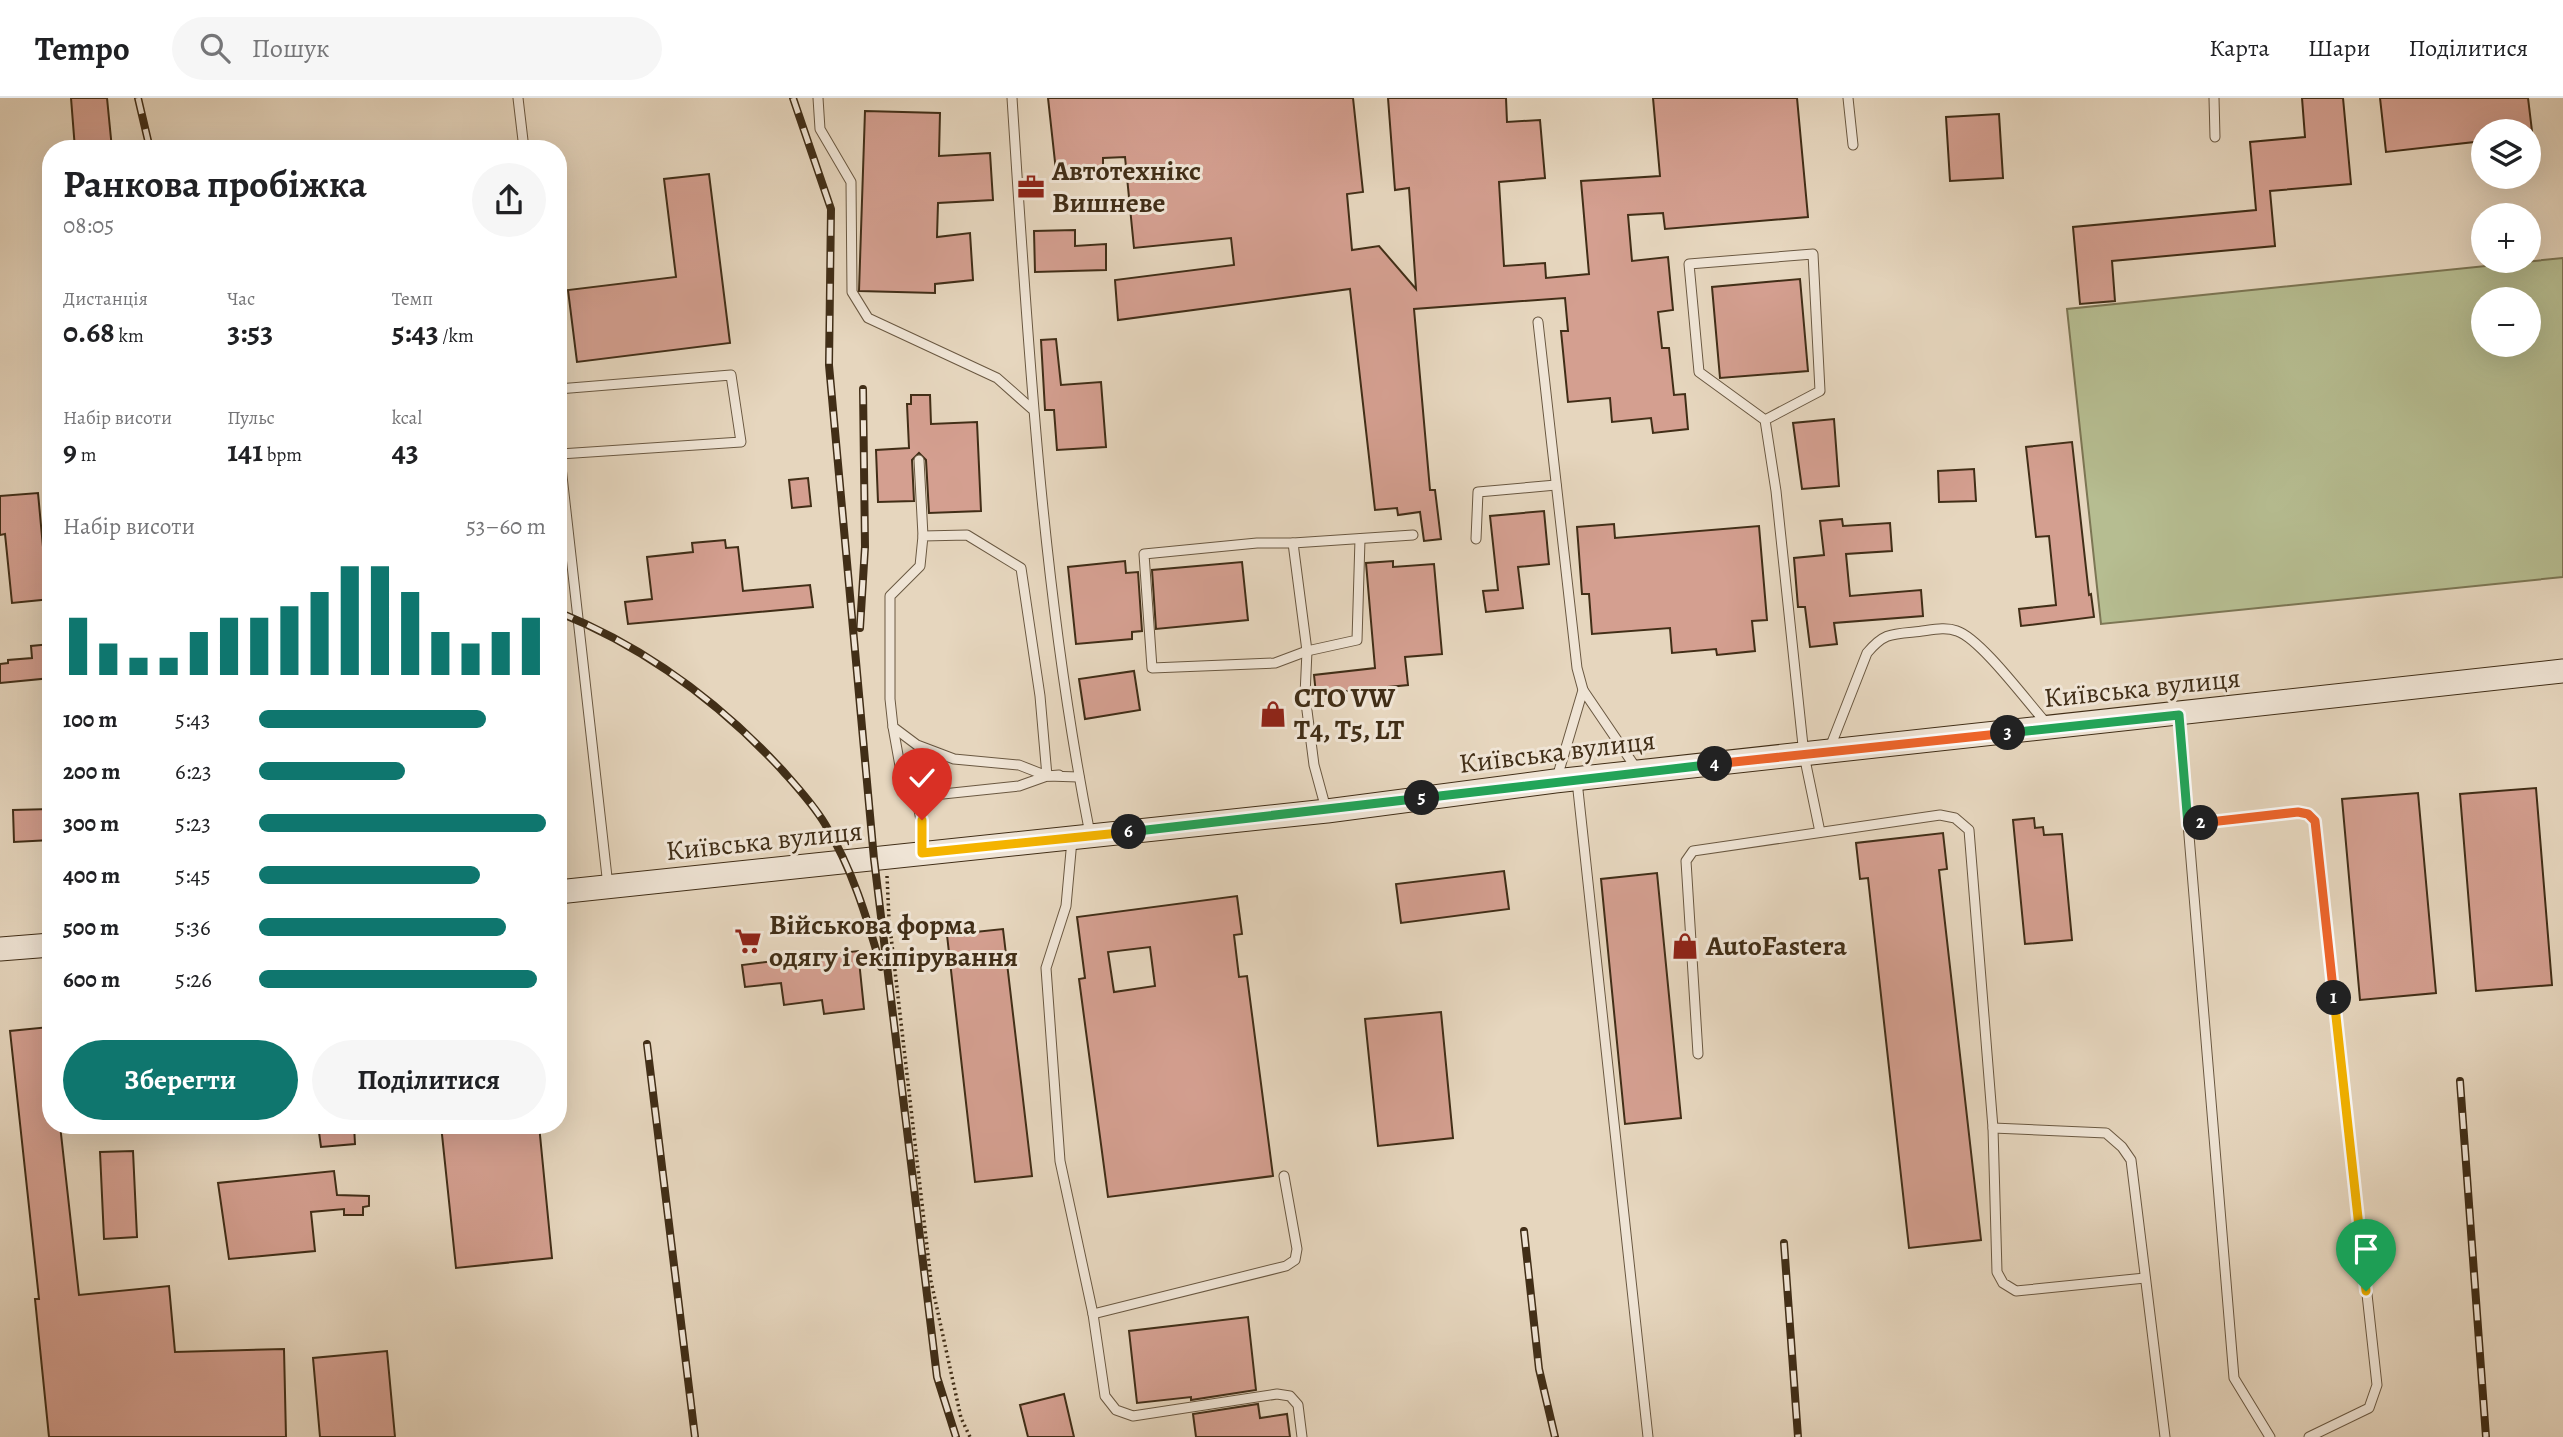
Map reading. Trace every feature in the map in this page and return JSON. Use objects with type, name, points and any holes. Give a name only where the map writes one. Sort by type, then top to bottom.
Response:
[{"type":"main road","name":"Київська вулиця","points":[[567,891],[1327,811],[1566,780],[2563,671]]},
{"type":"main road","points":[[0,949],[42,946]]},
{"type":"lane","points":[[518,98],[523,140]]},
{"type":"lane","points":[[818,98],[820,129],[851,182],[852,292],[868,318],[997,378],[1032,409]]},
{"type":"lane","points":[[1012,98],[1032,409],[1069,723],[1079,777],[1081,837],[1066,906],[1046,968],[1060,1161],[1093,1314],[1105,1396],[1116,1410],[1133,1416],[1278,1394],[1290,1396],[1298,1405],[1302,1437]]},
{"type":"lane","points":[[1848,98],[1853,145]]},
{"type":"lane","points":[[2214,98],[2215,138]]},
{"type":"lane","points":[[1765,420],[1820,391],[1813,254],[1689,264],[1699,372],[1765,420],[1776,491],[1804,755],[1820,832]]},
{"type":"lane","points":[[1538,322],[1577,668],[1583,690],[1639,773]]},
{"type":"lane","points":[[567,388],[731,375],[741,442],[567,454]]},
{"type":"lane","points":[[919,460],[923,536],[920,566],[890,596],[890,699],[900,766],[914,786],[922,820],[922,853]]},
{"type":"lane","points":[[1476,539],[1478,492],[1556,485]]},
{"type":"lane","points":[[567,517],[608,887]]},
{"type":"lane","points":[[923,536],[967,535],[1021,568],[1040,696],[1047,776]]},
{"type":"lane","points":[[1360,539],[1357,640],[1307,651],[1275,663],[1152,668],[1144,554],[1257,543],[1413,535]]},
{"type":"lane","points":[[1293,543],[1307,651],[1305,695],[1314,765],[1327,811]]},
{"type":"lane","points":[[1828,752],[1867,653],[1887,635],[1947,629],[1959,631],[1975,642],[2050,728]]},
{"type":"lane","points":[[1583,690],[1566,780],[1648,1437]]},
{"type":"lane","points":[[2179,715],[2234,1378],[2270,1437]]},
{"type":"lane","points":[[893,727],[917,745],[954,759],[1019,765],[1047,776],[1079,777]]},
{"type":"lane","points":[[914,786],[943,794],[1019,786],[1047,776]]},
{"type":"lane","points":[[2188,825],[2298,812],[2308,814],[2315,821],[2376,1385],[2369,1408],[2309,1437]]},
{"type":"lane","points":[[1698,1054],[1686,861],[1693,851],[1940,815],[1955,818],[1969,830],[1993,1128],[1997,1272],[2003,1283],[2016,1291],[2145,1278]]},
{"type":"lane","points":[[1993,1128],[2106,1133],[2122,1147],[2131,1160],[2165,1437]]},
{"type":"lane","points":[[1093,1314],[1286,1266],[1295,1260],[1297,1249],[1284,1176]]},
{"type":"path","points":[[886,858],[888,919],[931,1281],[961,1418],[970,1437]]},
{"type":"green space","points":[[2563,258],[2563,577],[2101,624],[2067,309],[2471,267],[2471,273],[2541,273],[2541,260]]},
{"type":"building","points":[[71,98],[107,98],[111,140],[74,140]]},
{"type":"building","points":[[1048,98],[1353,98],[1363,192],[1347,194],[1352,250],[1379,246],[1416,289],[1409,188],[1395,190],[1388,98],[1506,98],[1507,122],[1540,120],[1545,178],[1499,182],[1504,266],[1545,263],[1546,278],[1589,274],[1581,181],[1660,176],[1653,98],[1797,98],[1808,217],[1665,229],[1663,213],[1628,215],[1632,261],[1668,257],[1673,310],[1658,312],[1662,348],[1669,348],[1674,395],[1685,394],[1688,429],[1653,433],[1651,418],[1612,422],[1610,398],[1568,402],[1561,331],[1568,331],[1565,298],[1414,309],[1430,490],[1435,490],[1441,539],[1424,541],[1420,512],[1398,515],[1397,508],[1375,510],[1350,289],[1118,320],[1115,280],[1234,265],[1231,238],[1134,248],[1125,157],[1103,158],[1103,166],[1056,171]]},
{"type":"building","points":[[2302,98],[2343,98],[2351,184],[2270,191],[2275,246],[2112,261],[2115,301],[2080,304],[2073,227],[2256,210],[2250,142],[2305,137]]},
{"type":"building","points":[[2380,98],[2528,98],[2531,119],[2471,119],[2471,142],[2386,152]]},
{"type":"building","points":[[865,111],[940,113],[939,156],[990,153],[993,200],[938,203],[937,237],[970,233],[973,280],[935,284],[935,293],[859,291]]},
{"type":"building","points":[[1999,114],[2003,178],[1950,181],[1946,117]]},
{"type":"building","points":[[709,174],[730,343],[577,362],[568,290],[676,277],[664,179]]},
{"type":"building","points":[[1075,230],[1075,246],[1106,244],[1106,270],[1035,272],[1034,231]]},
{"type":"building","points":[[1800,279],[1808,371],[1720,378],[1712,287]]},
{"type":"building","points":[[1056,339],[1061,385],[1101,382],[1106,447],[1057,450],[1054,410],[1045,410],[1041,340]]},
{"type":"building","points":[[911,395],[930,395],[931,424],[977,422],[981,511],[929,513],[926,460],[919,453],[912,460],[914,501],[878,502],[876,450],[909,448],[907,404],[911,404]]},
{"type":"building","points":[[1834,419],[1839,486],[1802,489],[1793,423]]},
{"type":"building","points":[[2072,442],[2089,595],[2091,594],[2094,617],[2021,626],[2019,609],[2056,605],[2049,536],[2036,537],[2026,447]]},
{"type":"building","points":[[1974,469],[1976,501],[1939,502],[1938,471]]},
{"type":"building","points":[[808,478],[811,506],[792,508],[789,480]]},
{"type":"building","points":[[38,493],[42,536],[42,600],[12,603],[5,534],[0,535],[0,496]]},
{"type":"building","points":[[1544,511],[1549,564],[1518,567],[1523,608],[1486,612],[1483,591],[1498,590],[1490,516]]},
{"type":"building","points":[[1842,519],[1843,526],[1890,523],[1892,551],[1846,554],[1850,596],[1921,590],[1923,616],[1834,623],[1837,644],[1810,647],[1805,607],[1798,607],[1794,558],[1824,555],[1820,521]]},
{"type":"building","points":[[1614,524],[1615,538],[1759,526],[1767,620],[1752,621],[1755,651],[1717,655],[1716,649],[1672,653],[1670,628],[1592,634],[1589,594],[1582,594],[1577,527]]},
{"type":"building","points":[[725,540],[726,548],[738,547],[743,591],[810,585],[813,607],[628,624],[625,602],[652,599],[647,557],[693,552],[692,543]]},
{"type":"building","points":[[1125,561],[1126,573],[1138,572],[1142,631],[1132,632],[1132,639],[1076,644],[1068,567]]},
{"type":"building","points":[[1393,561],[1393,567],[1434,564],[1442,654],[1405,657],[1408,685],[1316,694],[1314,675],[1375,668],[1366,563]]},
{"type":"building","points":[[1242,562],[1248,620],[1156,629],[1152,570]]},
{"type":"building","points":[[42,645],[42,679],[0,683],[0,664],[8,663],[8,660],[32,658],[31,646]]},
{"type":"building","points":[[1134,671],[1140,710],[1085,719],[1079,679]]},
{"type":"building","points":[[2536,788],[2552,985],[2476,991],[2460,794]]},
{"type":"building","points":[[2418,793],[2436,993],[2360,1000],[2342,799]]},
{"type":"building","points":[[42,809],[42,840],[14,842],[13,810]]},
{"type":"building","points":[[2034,818],[2035,828],[2043,827],[2044,835],[2062,834],[2072,940],[2025,944],[2013,820]]},
{"type":"building","points":[[1943,833],[1947,869],[1939,870],[1981,1240],[1909,1248],[1868,878],[1860,879],[1856,843]]},
{"type":"building","points":[[1504,871],[1509,909],[1401,923],[1396,884]]},
{"type":"building","points":[[1657,873],[1681,1118],[1625,1124],[1601,879]]},
{"type":"building","points":[[1237,896],[1242,934],[1234,935],[1239,977],[1247,976],[1273,1176],[1108,1197],[1079,979],[1085,978],[1077,917]],"holes":[[[1150,947],[1155,986],[1114,992],[1108,952]]]},
{"type":"building","points":[[1003,929],[1032,1176],[975,1182],[947,935]]},
{"type":"building","points":[[858,951],[864,1009],[824,1014],[822,1000],[784,1005],[781,983],[745,987],[742,965]]},
{"type":"building","points":[[1441,1012],[1453,1138],[1378,1146],[1365,1019]]},
{"type":"building","points":[[42,1028],[42,1134],[61,1134],[79,1295],[169,1286],[175,1352],[284,1349],[286,1437],[49,1437],[35,1299],[39,1299],[10,1031]]},
{"type":"building","points":[[319,1134],[354,1134],[355,1144],[321,1147]]},
{"type":"building","points":[[442,1134],[540,1134],[552,1258],[456,1268]]},
{"type":"building","points":[[133,1151],[137,1237],[104,1239],[100,1152]]},
{"type":"building","points":[[334,1171],[337,1195],[369,1196],[369,1206],[363,1207],[363,1215],[344,1215],[344,1209],[311,1212],[315,1251],[229,1259],[218,1183]]},
{"type":"building","points":[[1248,1317],[1256,1390],[1191,1400],[1191,1397],[1137,1403],[1129,1331]]},
{"type":"building","points":[[387,1351],[395,1437],[320,1437],[313,1358]]},
{"type":"building","points":[[1064,1394],[1074,1437],[1028,1437],[1020,1405]]},
{"type":"building","points":[[1258,1404],[1260,1418],[1287,1414],[1290,1437],[1196,1437],[1193,1414]]},
{"type":"railway","points":[[138,98],[148,140]]},
{"type":"railway","points":[[793,98],[831,209],[829,365],[874,859],[937,1377],[956,1437]]},
{"type":"railway","points":[[860,628],[865,547],[863,389]]},
{"type":"railway","points":[[567,616],[621,642],[679,679],[733,722],[782,770],[805,796],[835,841],[858,894],[881,967]]},
{"type":"railway","points":[[647,1044],[695,1437]]},
{"type":"railway","points":[[2460,1081],[2486,1437]]},
{"type":"railway","points":[[1524,1231],[1539,1369],[1555,1437]]},
{"type":"railway","points":[[1784,1243],[1798,1437]]},
{"type":"place","name":"Автотехнікс Вишневе","points":[[1031,187]]},
{"type":"place","name":"СТО VW T4, T5, LT","points":[[1273,714]]},
{"type":"place","name":"Військова форма одягу і екіпірування","points":[[748,941]]},
{"type":"place","name":"AutoFastera","points":[[1685,946]]},
{"type":"route","points":[[922,820],[922,853],[1327,811],[1555,781],[2179,715],[2188,825],[2298,812],[2308,814],[2315,821],[2366,1291]]}]
